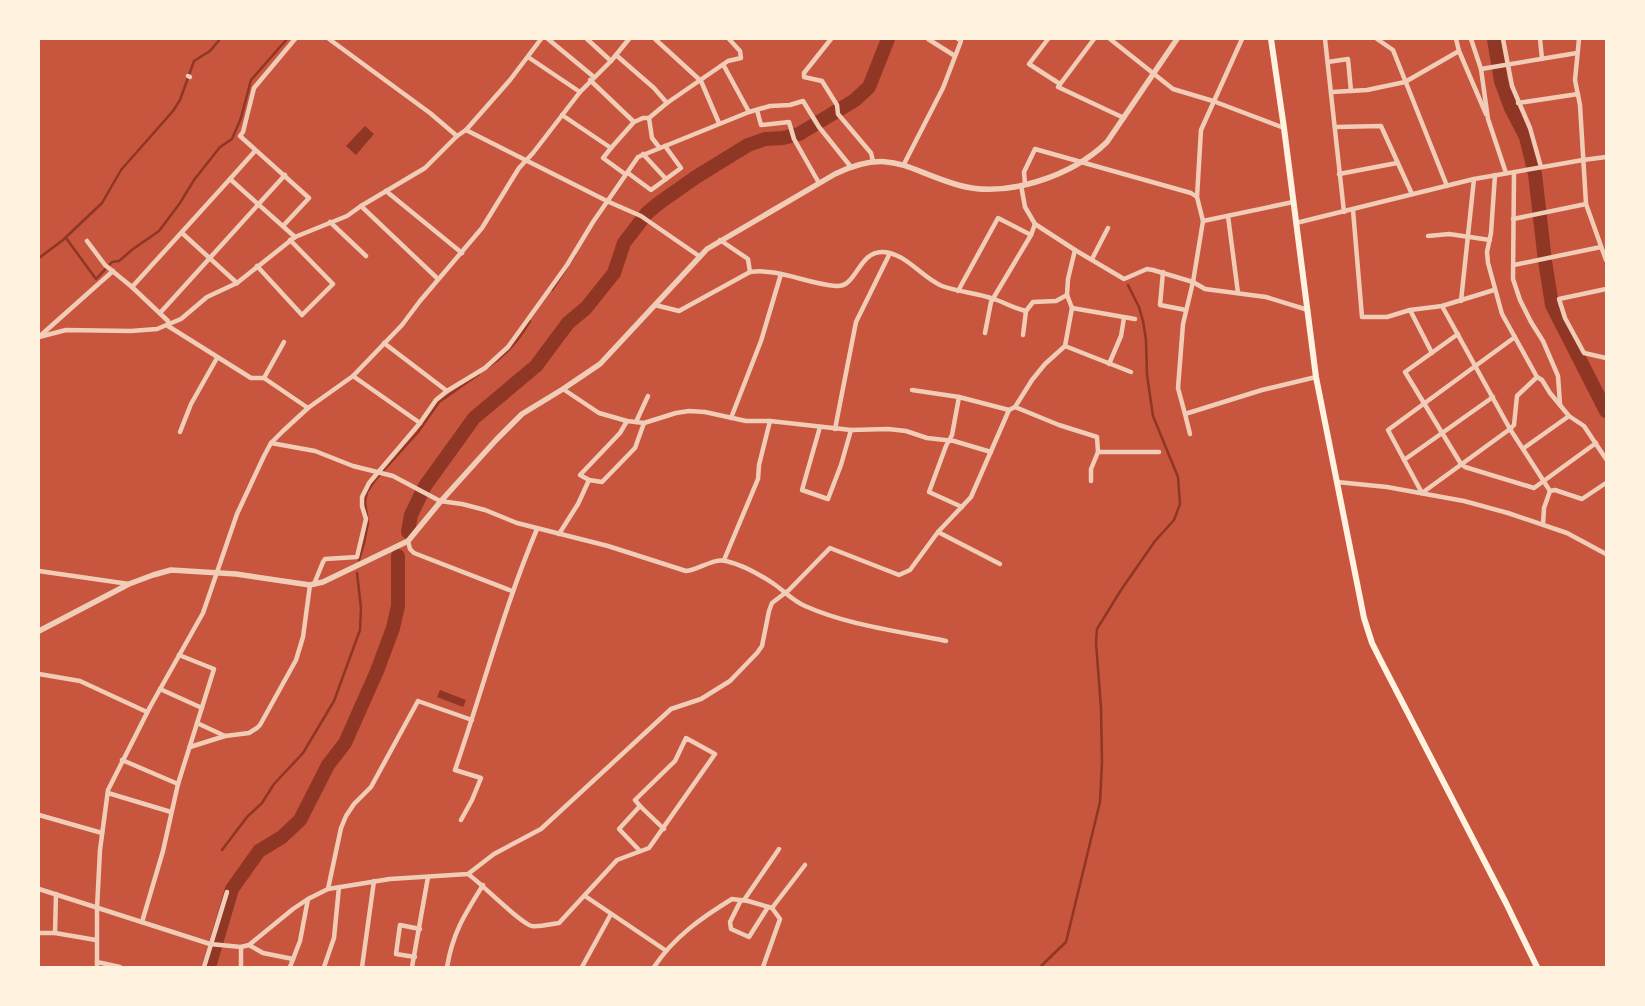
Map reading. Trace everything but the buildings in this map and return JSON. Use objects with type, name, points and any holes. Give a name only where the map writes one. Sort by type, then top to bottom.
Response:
[{"type":"main road","points":[[1271,39],[1316,377],[1364,618],[1372,643],[1537,967]]},
{"type":"street","points":[[283,226],[309,198],[240,136],[254,88],[295,39]]},
{"type":"street","points":[[329,39],[430,113],[457,136]]},
{"type":"street","points":[[113,271],[39,337],[66,330],[145,331],[168,326],[181,319],[207,297],[237,282],[292,239],[347,216],[425,168],[457,136],[466,130],[510,80],[538,39]]},
{"type":"street","points":[[548,39],[592,79],[634,122]]},
{"type":"street","points":[[586,39],[611,61]]},
{"type":"street","points":[[120,967],[97,964],[97,908],[102,834],[108,793],[122,760],[203,613],[238,514],[271,443],[308,408],[353,376],[402,325],[482,228],[519,168],[580,92],[630,39]]},
{"type":"street","points":[[656,39],[700,81],[719,123]]},
{"type":"street","points":[[665,146],[681,168],[651,190],[603,158],[634,122],[643,118],[649,118],[667,103],[728,62],[741,58],[740,51],[729,39]]},
{"type":"street","points":[[831,39],[804,73],[804,77],[822,81],[837,105],[838,114],[871,153],[873,161]]},
{"type":"street","points":[[928,39],[955,56]]},
{"type":"street","points":[[904,164],[943,88],[961,41],[958,39]]},
{"type":"street","points":[[1048,39],[1029,64],[1060,84]]},
{"type":"street","points":[[1094,39],[1058,87],[1124,118]]},
{"type":"street","points":[[1110,39],[1173,89],[1213,101],[1284,128]]},
{"type":"street","points":[[39,631],[129,584],[171,570],[236,574],[312,585],[323,582],[408,541],[441,501],[522,414],[564,389],[600,364],[699,256],[720,240],[818,183],[851,166],[873,161],[904,164],[957,185],[988,189],[1023,185],[1065,171],[1082,162],[1107,142],[1177,39]]},
{"type":"street","points":[[1190,434],[1178,388],[1182,332],[1193,282],[1203,221],[1197,197],[1201,130],[1242,39]]},
{"type":"street","points":[[1325,39],[1344,212]]},
{"type":"street","points":[[1377,39],[1393,50],[1447,186]]},
{"type":"street","points":[[1456,39],[1459,52],[1488,119],[1506,173]]},
{"type":"street","points":[[1471,39],[1481,69],[1488,119]]},
{"type":"street","points":[[1503,39],[1507,65],[1518,103],[1530,128],[1541,167]]},
{"type":"street","points":[[1540,39],[1542,59]]},
{"type":"street","points":[[1579,39],[1575,80],[1578,94],[1586,204],[1606,260]]},
{"type":"street","points":[[1332,92],[1367,90],[1405,82],[1459,52]]},
{"type":"street","points":[[1481,69],[1577,53]]},
{"type":"street","points":[[616,55],[654,88],[667,103]]},
{"type":"street","points":[[528,56],[580,92]]},
{"type":"street","points":[[1328,62],[1348,59],[1351,91]]},
{"type":"street","points":[[724,66],[749,112]]},
{"type":"street","points":[[1518,103],[1578,94]]},
{"type":"street","points":[[190,747],[225,736],[249,733],[260,725],[296,660],[312,585],[323,562],[325,559],[357,557],[366,519],[362,506],[362,497],[366,488],[420,424],[436,400],[447,391],[485,368],[508,347],[567,265],[593,222],[609,202],[638,157],[749,112],[770,106],[790,105],[803,101],[817,124],[851,166]]},
{"type":"street","points":[[757,110],[761,125],[790,122],[793,136],[818,183]]},
{"type":"street","points":[[562,115],[611,148]]},
{"type":"street","points":[[649,118],[652,138],[659,147]]},
{"type":"street","points":[[1336,126],[1382,126],[1412,194]]},
{"type":"street","points":[[466,130],[609,202],[641,216],[699,256]]},
{"type":"street","points":[[1197,197],[1191,193],[1036,149],[1024,172],[1025,207],[1035,224],[1074,250],[1124,279],[1147,270],[1162,272],[1193,282],[1205,289],[1266,297],[1308,310]]},
{"type":"street","points":[[132,287],[255,151]]},
{"type":"street","points":[[643,154],[666,179]]},
{"type":"street","points":[[1296,223],[1474,179],[1582,160],[1606,158]]},
{"type":"street","points":[[1339,174],[1397,163]]},
{"type":"street","points":[[1514,172],[1513,279],[1520,300],[1543,341],[1558,376],[1560,405]]},
{"type":"street","points":[[160,313],[285,175]]},
{"type":"street","points":[[1495,175],[1493,212],[1487,252],[1494,290],[1502,314],[1537,377],[1542,380],[1569,416],[1584,426],[1606,458]]},
{"type":"street","points":[[230,178],[283,226],[292,239],[333,284],[302,315],[257,266]]},
{"type":"street","points":[[1461,301],[1474,179]]},
{"type":"street","points":[[386,191],[462,253]]},
{"type":"street","points":[[1203,221],[1293,202]]},
{"type":"street","points":[[1513,220],[1586,204]]},
{"type":"street","points":[[361,206],[438,280]]},
{"type":"street","points":[[1352,210],[1362,317],[1387,317],[1410,310],[1442,306],[1494,290]]},
{"type":"street","points":[[1228,216],[1238,294]]},
{"type":"street","points":[[958,291],[998,218],[1031,235]]},
{"type":"street","points":[[330,222],[366,256]]},
{"type":"street","points":[[985,333],[991,302],[1031,235],[1035,224]]},
{"type":"street","points":[[1092,259],[1108,228]]},
{"type":"street","points":[[182,233],[237,282]]},
{"type":"street","points":[[1428,236],[1449,234],[1490,240]]},
{"type":"street","points":[[720,240],[748,259],[750,272]]},
{"type":"street","points":[[86,242],[105,265],[168,321],[168,326],[251,378],[264,378],[308,408]]},
{"type":"street","points":[[1514,265],[1601,247]]},
{"type":"street","points":[[39,889],[211,944],[241,947],[249,945],[308,899],[328,889],[374,881],[468,874],[494,854],[541,829],[671,709],[701,699],[730,681],[762,646],[772,603],[789,590],[830,548],[899,574],[905,574],[910,570],[938,532],[971,497],[1009,410],[1015,407],[1040,369],[1065,346],[1072,308],[1067,295],[1074,250]]},
{"type":"street","points":[[655,305],[679,311],[750,272],[770,271],[819,284],[841,286],[848,283],[869,256],[878,252],[897,256],[940,285],[994,299],[1011,307],[1026,311]]},
{"type":"street","points":[[835,429],[856,322],[890,253]]},
{"type":"street","points":[[1162,272],[1160,305],[1186,310]]},
{"type":"street","points":[[731,418],[761,341],[781,274]]},
{"type":"street","points":[[1606,289],[1560,299],[1565,318],[1584,353],[1606,359]]},
{"type":"street","points":[[1023,335],[1026,311],[1033,302],[1056,301],[1067,295]]},
{"type":"street","points":[[1442,306],[1510,429],[1550,491],[1544,508],[1543,525]]},
{"type":"street","points":[[1072,308],[1135,319]]},
{"type":"street","points":[[1410,310],[1432,353]]},
{"type":"street","points":[[1109,364],[1121,336],[1124,318]]},
{"type":"street","points":[[1458,334],[1406,372],[1464,467],[1534,488],[1596,443]]},
{"type":"street","points":[[1422,493],[1388,430],[1515,337]]},
{"type":"street","points":[[264,378],[284,342]]},
{"type":"street","points":[[384,343],[447,391]]},
{"type":"street","points":[[1065,346],[1131,372]]},
{"type":"street","points":[[180,432],[191,404],[217,358]]},
{"type":"street","points":[[353,376],[420,424]]},
{"type":"street","points":[[1185,414],[1262,390],[1316,377]]},
{"type":"street","points":[[1422,493],[1514,425],[1517,396],[1537,377]]},
{"type":"street","points":[[564,389],[599,413],[627,422],[644,423],[676,413],[689,411],[705,412],[746,421],[770,421],[835,429],[906,431],[927,438],[950,440],[991,452]]},
{"type":"street","points":[[912,390],[959,397],[1009,410]]},
{"type":"street","points":[[636,422],[648,396]]},
{"type":"street","points":[[959,397],[950,440],[928,492],[962,507]]},
{"type":"street","points":[[1404,460],[1493,397]]},
{"type":"street","points":[[1015,407],[1059,425],[1097,437],[1098,452],[1091,469],[1091,481]]},
{"type":"street","points":[[1524,448],[1569,416]]},
{"type":"street","points":[[724,560],[758,479],[759,465],[770,421]]},
{"type":"street","points":[[627,422],[620,433],[580,476],[602,482],[635,448],[644,423]]},
{"type":"street","points":[[820,427],[802,490],[828,499],[852,430]]},
{"type":"street","points":[[271,443],[315,451],[353,466],[387,474],[441,501],[462,504],[537,528],[616,548],[686,572],[714,561],[724,560],[750,569],[803,605],[871,628],[946,642]]},
{"type":"street","points":[[1098,452],[1158,452]]},
{"type":"street","points":[[560,534],[578,504],[589,480]]},
{"type":"street","points":[[1337,482],[1387,487],[1464,501],[1543,525],[1567,534],[1606,554]]},
{"type":"street","points":[[1550,491],[1555,490],[1582,499],[1606,483]]},
{"type":"street","points":[[461,820],[481,778],[455,770],[512,591],[537,528]]},
{"type":"street","points":[[938,532],[1000,564]]},
{"type":"street","points":[[408,541],[410,549],[414,553],[512,591]]},
{"type":"street","points":[[39,571],[129,584]]},
{"type":"street","points":[[142,922],[163,851],[178,784],[214,669],[179,655]]},
{"type":"street","points":[[39,674],[80,681],[148,712]]},
{"type":"street","points":[[160,689],[202,708]]},
{"type":"street","points":[[328,889],[340,828],[354,804],[371,787],[418,701],[472,720]]},
{"type":"street","points":[[197,723],[225,736]]},
{"type":"street","points":[[468,874],[483,885],[522,921],[532,926],[559,923],[616,860],[649,848],[664,829],[715,754],[686,738],[676,761],[635,800],[664,829]]},
{"type":"street","points":[[122,760],[178,784]]},
{"type":"street","points":[[108,793],[171,812]]},
{"type":"street","points":[[640,806],[619,829],[640,851]]},
{"type":"street","points":[[39,815],[102,834]]},
{"type":"street","points":[[779,849],[742,900],[730,922],[731,929],[749,937],[770,907],[805,865]]},
{"type":"street","points":[[412,967],[428,877]]},
{"type":"street","points":[[362,967],[374,881]]},
{"type":"street","points":[[447,967],[451,945],[462,920],[483,885]]},
{"type":"street","points":[[324,967],[334,938],[339,888]]},
{"type":"street","points":[[204,967],[227,892]]},
{"type":"street","points":[[55,934],[56,894]]},
{"type":"street","points":[[585,896],[665,950]]},
{"type":"street","points":[[290,967],[300,941],[308,899]]},
{"type":"street","points":[[654,967],[665,950],[673,942],[732,899],[770,907],[780,919],[763,967]]},
{"type":"street","points":[[582,967],[611,914]]},
{"type":"street","points":[[415,957],[396,954],[400,925],[420,929]]},
{"type":"street","points":[[39,933],[96,940]]},
{"type":"street","points":[[249,945],[263,953],[293,959]]},
{"type":"street","points":[[241,947],[241,967]]},
{"type":"shaded area","points":[[365,126],[374,134],[356,155],[346,146]]},
{"type":"shaded area","points":[[440,690],[466,700],[463,707],[437,697]]},
{"type":"waterway","points":[[39,258],[63,240],[102,203],[121,170],[173,111],[180,100],[194,61],[210,51],[220,39]]},
{"type":"waterway","points":[[66,238],[96,279],[112,262],[119,261],[159,231],[194,180],[220,147],[232,139],[241,118],[251,80],[287,39]]},
{"type":"waterway","points":[[408,532],[411,515],[425,486],[474,418],[536,366],[568,323],[586,308],[614,273],[624,243],[647,213],[696,177],[748,145],[765,139],[783,138],[799,134],[855,100],[869,87],[888,39]]},
{"type":"waterway","points":[[1494,39],[1501,81],[1511,108],[1526,137],[1535,174],[1552,305],[1606,411]]},
{"type":"waterway","points":[[552,290],[575,255]]},
{"type":"waterway","points":[[1040,967],[1066,942],[1100,802],[1102,762],[1101,708],[1096,643],[1097,629],[1155,541],[1174,520],[1180,504],[1178,477],[1153,416],[1147,375],[1146,340],[1143,321],[1139,307],[1128,285]]},
{"type":"waterway","points":[[487,368],[511,347],[530,321]]},
{"type":"waterway","points":[[359,560],[368,523],[365,502],[367,492],[376,479],[418,432],[439,402],[479,374]]},
{"type":"waterway","points":[[209,967],[232,889],[259,851],[282,837],[300,820],[328,765],[345,743],[377,671],[393,628],[398,606],[398,556]]},
{"type":"waterway","points":[[222,850],[247,817],[262,803],[274,784],[303,753],[334,701],[360,630],[361,608],[357,573]]}]
